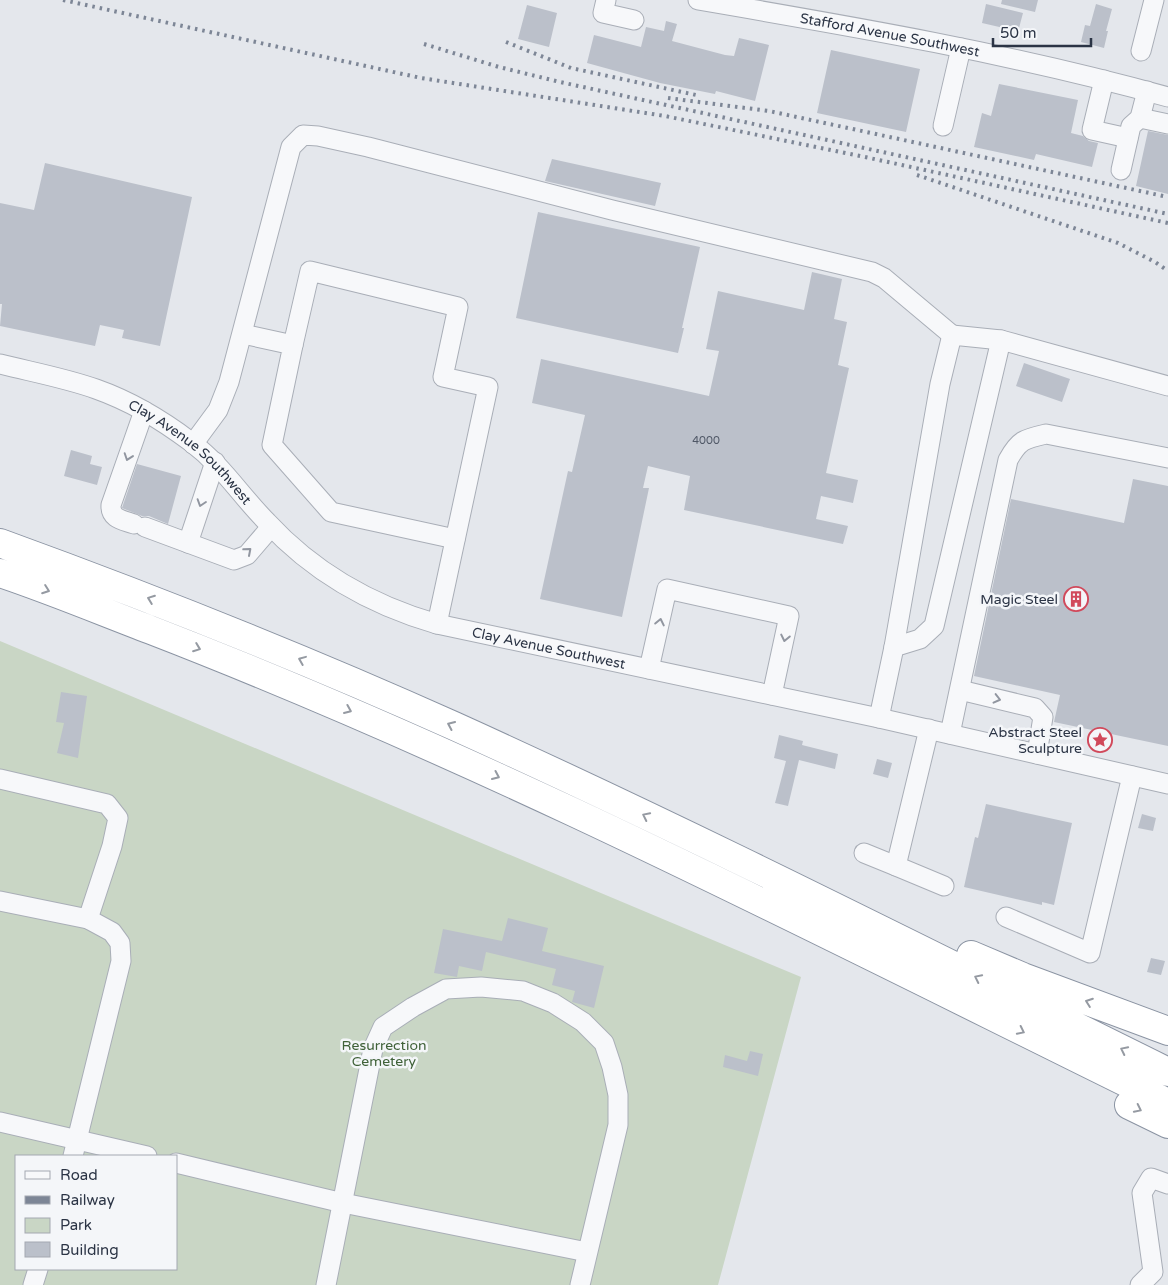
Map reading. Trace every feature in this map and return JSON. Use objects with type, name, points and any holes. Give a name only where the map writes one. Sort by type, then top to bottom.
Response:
[{"type":"highway","points":[[0,543],[142,596],[315,665],[550,770],[1168,1072]]},
{"type":"highway","points":[[0,573],[204,651],[388,727],[610,829],[1168,1103]]},
{"type":"highway","points":[[690,837],[891,918],[1022,978],[1168,1031]]},
{"type":"highway","points":[[774,909],[888,982],[1168,1124]]},
{"type":"street","points":[[606,0],[603,13],[634,20]]},
{"type":"street","name":"Stafford Avenue Southwest","points":[[698,0],[962,48],[1104,80],[1168,97]]},
{"type":"street","points":[[1141,51],[1154,0]]},
{"type":"street","points":[[943,126],[962,48]]},
{"type":"street","points":[[1104,80],[1092,130],[1128,138]]},
{"type":"street","points":[[1121,170],[1131,126],[1140,118],[1147,91]]},
{"type":"street","points":[[1140,118],[1168,124]]},
{"type":"street","points":[[193,444],[218,410],[229,382],[291,147],[302,135],[318,136],[368,147],[612,210],[872,272],[884,278],[952,335],[1001,340],[1168,386]]},
{"type":"street","points":[[437,624],[488,387],[443,377],[458,307],[310,272],[272,445],[331,512],[455,539]]},
{"type":"street","points":[[243,334],[293,345]]},
{"type":"street","points":[[880,718],[940,384],[952,335]]},
{"type":"street","points":[[894,647],[920,639],[934,626],[1001,340]]},
{"type":"street","name":"Clay Avenue Southwest","points":[[0,364],[96,389],[144,411],[193,444],[215,462],[271,527],[301,555],[328,575],[387,608],[437,624],[880,718],[1168,784]]},
{"type":"street","points":[[144,411],[111,505],[110,512],[113,516],[234,560],[247,555],[271,527]]},
{"type":"street","points":[[950,734],[1008,460],[1016,445],[1028,439],[1046,434],[1168,458]]},
{"type":"street","points":[[188,543],[215,462]]},
{"type":"street","points":[[649,669],[667,590],[789,616],[772,695]]},
{"type":"street","points":[[960,690],[1035,708],[1044,717],[1037,754]]},
{"type":"street","points":[[896,866],[928,729]]},
{"type":"street","points":[[1006,917],[1090,953],[1132,776]]},
{"type":"street","points":[[0,779],[108,804],[118,818],[112,846],[88,919]]},
{"type":"street","points":[[864,852],[944,886]]},
{"type":"street","points":[[0,901],[88,919],[112,932],[120,942],[121,961],[76,1148]]},
{"type":"street","points":[[326,1285],[373,1049],[383,1028],[413,1007],[446,989],[481,987],[523,991],[553,1004],[583,1022],[604,1043],[612,1067],[618,1095],[618,1125],[580,1285]]},
{"type":"street","points":[[0,1122],[76,1148],[138,1155]]},
{"type":"street","points":[[178,1163],[343,1203],[587,1252]]},
{"type":"street","points":[[1154,1277],[1142,1194],[1151,1178],[1168,1184]]},
{"type":"street","points":[[33,1285],[38,1270]]},
{"type":"green space","name":"Resurrection Cemetery","points":[[0,641],[801,977],[718,1285],[0,1285]]},
{"type":"building","points":[[1002,0],[1038,0],[1035,12],[1001,4]]},
{"type":"building","points":[[986,4],[1023,13],[1019,28],[1009,26],[1008,29],[982,23]]},
{"type":"building","points":[[1096,4],[1112,9],[1104,48],[1081,42],[1085,25],[1090,26]]},
{"type":"building","points":[[527,5],[557,13],[549,47],[518,39]]},
{"type":"building","points":[[666,21],[677,24],[672,41],[725,55],[734,56],[739,38],[769,45],[755,101],[716,91],[715,94],[660,83],[587,63],[594,35],[641,47],[646,27],[664,31]]},
{"type":"building","points":[[831,50],[920,69],[906,132],[817,113]]},
{"type":"building","points":[[999,84],[1078,100],[1071,133],[1098,143],[1092,167],[1036,154],[1034,160],[974,147],[982,113],[991,116]]},
{"type":"building","points":[[1148,131],[1168,135],[1168,194],[1136,186]]},
{"type":"building","points":[[552,159],[661,183],[655,206],[545,181]]},
{"type":"building","points":[[45,163],[192,197],[160,346],[122,338],[124,330],[100,325],[95,346],[0,326],[2,304],[0,304],[0,203],[34,210]]},
{"type":"building","points":[[538,212],[700,247],[678,353],[516,318]]},
{"type":"building","points":[[812,272],[842,279],[834,319],[847,322],[838,365],[849,368],[826,473],[858,480],[853,503],[821,496],[816,519],[848,526],[843,544],[684,510],[690,476],[648,466],[643,488],[649,488],[622,617],[540,599],[568,471],[572,472],[585,415],[532,403],[541,359],[709,396],[719,351],[706,349],[718,291],[804,310]]},
{"type":"building","points":[[1024,363],[1070,379],[1062,402],[1016,386]]},
{"type":"building","points":[[71,450],[92,456],[90,464],[102,467],[97,485],[64,476]]},
{"type":"building","points":[[137,464],[181,476],[168,524],[122,508]]},
{"type":"building","name":"Magic Steel","points":[[1133,479],[1168,486],[1168,746],[1054,722],[1060,695],[974,676],[1011,499],[1124,523]]},
{"type":"building","points":[[61,692],[87,696],[78,758],[57,753],[64,723],[56,722]]},
{"type":"building","points":[[779,735],[803,741],[802,745],[838,754],[835,769],[799,760],[788,806],[775,803],[786,761],[774,758]]},
{"type":"building","points":[[877,759],[892,763],[888,778],[873,774]]},
{"type":"building","points":[[986,804],[1072,823],[1054,905],[1042,902],[1042,905],[964,887],[975,837],[978,838]]},
{"type":"building","points":[[1142,814],[1156,818],[1153,831],[1138,828]]},
{"type":"building","points":[[508,918],[548,928],[542,951],[604,966],[594,1008],[572,1002],[575,991],[552,985],[556,969],[486,952],[482,971],[459,966],[457,977],[434,973],[443,929],[502,941]]},
{"type":"building","points":[[1151,958],[1165,961],[1161,975],[1147,972]]},
{"type":"building","points":[[750,1051],[763,1054],[758,1076],[723,1067],[725,1055],[747,1061]]},
{"type":"railway","points":[[63,0],[421,78],[665,116],[865,157],[1168,223]]},
{"type":"railway","points":[[506,42],[571,68],[696,95]]},
{"type":"railway","points":[[424,44],[499,67],[560,82],[1168,214]]},
{"type":"railway","points":[[668,98],[769,111],[1168,197]]},
{"type":"railway","points":[[917,175],[1118,243],[1155,262],[1168,271]]},
{"type":"place","name":"Magic Steel","points":[[1076,599]]},
{"type":"place","name":"Abstract Steel Sculpture","points":[[1100,740]]}]
